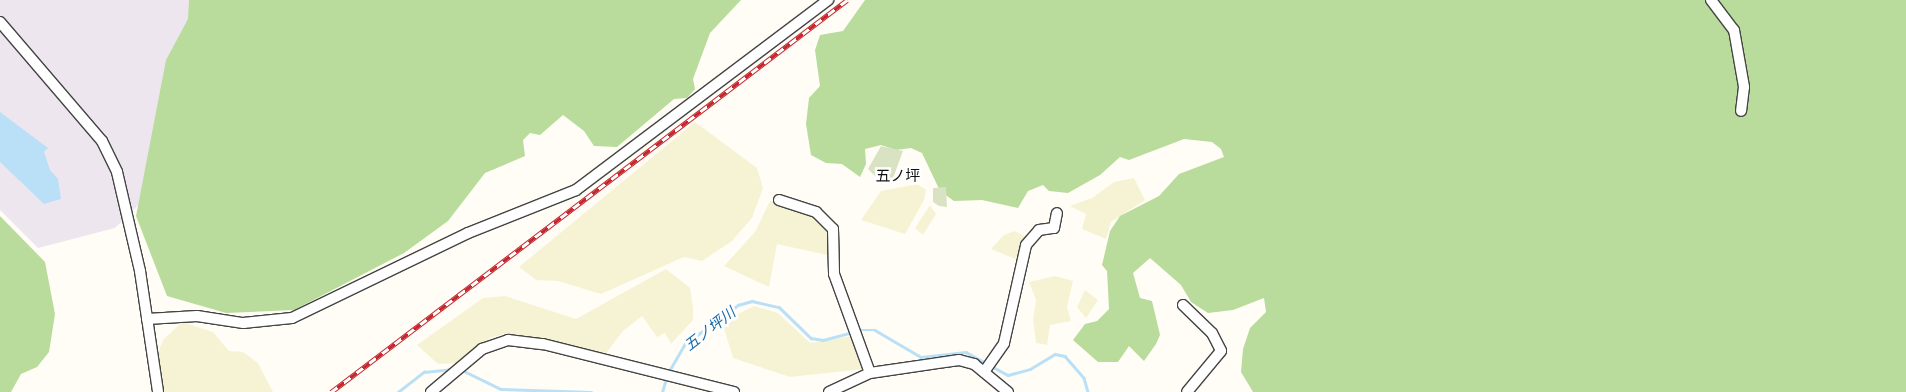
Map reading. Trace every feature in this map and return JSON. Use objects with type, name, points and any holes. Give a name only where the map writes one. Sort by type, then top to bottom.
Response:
[{"type":"street","points":[[147,320],[197,316],[242,323],[292,318],[468,233],[576,190],[828,0]]},
{"type":"street","points":[[1711,0],[1734,30],[1744,87],[1741,111]]},
{"type":"street","points":[[0,22],[102,141],[117,172],[147,320],[151,359],[158,392]]},
{"type":"street","points":[[778,200],[816,212],[833,229],[834,274],[870,373]]},
{"type":"street","points":[[984,372],[1004,343],[1026,245],[1039,230],[1054,228],[1057,213]]},
{"type":"street","points":[[1183,305],[1212,333],[1221,351],[1187,392]]},
{"type":"street","points":[[430,392],[482,349],[508,340],[543,344],[734,392]]},
{"type":"street","points":[[829,392],[870,373],[959,360],[984,372],[1008,392]]},
{"type":"shaded area","points":[[0,0],[235,0],[187,157],[115,228],[38,248],[0,210]]},
{"type":"shaded area","points":[[695,122],[757,168],[763,188],[752,218],[732,241],[702,261],[684,257],[601,294],[558,281],[536,280],[519,267]]},
{"type":"shaded area","points":[[1134,178],[1145,200],[1111,222],[1106,239],[1082,229],[1086,214],[1070,206],[1092,198],[1114,182]]},
{"type":"shaded area","points":[[917,184],[926,190],[924,200],[905,234],[861,220],[881,191]]},
{"type":"shaded area","points":[[770,201],[814,215],[831,235],[827,255],[777,244],[769,287],[724,266],[755,232]]},
{"type":"shaded area","points":[[930,205],[936,214],[923,235],[915,228]]},
{"type":"shaded area","points":[[1015,231],[1026,237],[1018,260],[991,249],[1004,235]]},
{"type":"shaded area","points":[[666,269],[690,288],[693,308],[693,320],[671,344],[665,333],[657,337],[642,316],[623,331],[606,353],[508,333],[490,338],[456,363],[438,364],[417,345],[483,298],[505,296],[576,319]]},
{"type":"shaded area","points":[[1055,276],[1073,281],[1067,307],[1071,321],[1050,325],[1047,345],[1036,343],[1033,320],[1036,300],[1029,282]]},
{"type":"shaded area","points":[[1085,290],[1098,300],[1086,318],[1077,307]]},
{"type":"shaded area","points":[[754,306],[778,313],[810,343],[852,336],[864,369],[790,377],[733,358],[722,322]]},
{"type":"shaded area","points":[[182,322],[213,332],[229,351],[243,352],[258,363],[273,392],[164,392],[158,353],[163,340]]},
{"type":"green space","points":[[189,0],[741,0],[710,33],[693,79],[695,89],[687,98],[674,99],[617,147],[594,146],[584,131],[563,115],[540,135],[530,133],[523,140],[525,156],[485,173],[448,221],[404,253],[294,310],[226,313],[167,296],[136,216],[166,60],[188,19]]},
{"type":"green space","points":[[865,0],[1906,0],[1906,392],[1253,392],[1241,372],[1243,349],[1250,328],[1266,312],[1264,298],[1233,310],[1208,313],[1191,302],[1181,285],[1150,258],[1133,273],[1140,298],[1152,301],[1160,335],[1156,344],[1144,361],[1129,346],[1118,362],[1098,362],[1073,340],[1085,324],[1097,321],[1109,309],[1107,271],[1102,265],[1110,231],[1120,216],[1159,196],[1179,174],[1224,157],[1221,149],[1212,142],[1184,139],[1129,160],[1120,157],[1100,175],[1068,193],[1049,191],[1043,185],[1028,191],[1018,208],[982,200],[954,201],[940,191],[922,153],[911,148],[896,150],[881,145],[865,149],[866,164],[860,177],[842,164],[826,163],[811,155],[806,124],[809,98],[820,86],[815,50],[820,35],[843,31]]},
{"type":"green space","points":[[881,146],[903,151],[892,181],[876,177],[868,169]]},
{"type":"green space","points":[[946,187],[947,207],[939,206],[933,202],[933,188]]},
{"type":"green space","points":[[0,216],[45,262],[55,314],[49,352],[37,367],[21,374],[11,392],[0,392]]},
{"type":"water","points":[[0,112],[48,148],[44,152],[50,170],[58,179],[61,199],[44,204],[0,162]]},
{"type":"waterway","name":"五ノ坪川","points":[[668,373],[685,344],[738,305],[752,301],[779,307],[811,338],[823,340],[853,332]]},
{"type":"waterway","name":"五ノ坪川","points":[[859,330],[875,330],[921,357],[966,352],[986,363]]},
{"type":"waterway","name":"五ノ坪川","points":[[991,366],[1008,375],[1030,369],[1055,354],[1065,356],[1084,378],[1088,392]]},
{"type":"waterway","name":"五ノ坪川","points":[[398,392],[424,372],[451,369]]},
{"type":"waterway","name":"五ノ坪川","points":[[462,370],[501,389],[591,392]]},
{"type":"waterway","name":"五ノ坪川","points":[[662,392],[666,379]]},
{"type":"railway","points":[[331,392],[847,0]]},
{"type":"district","name":"五ノ坪","points":[[898,175]]}]
